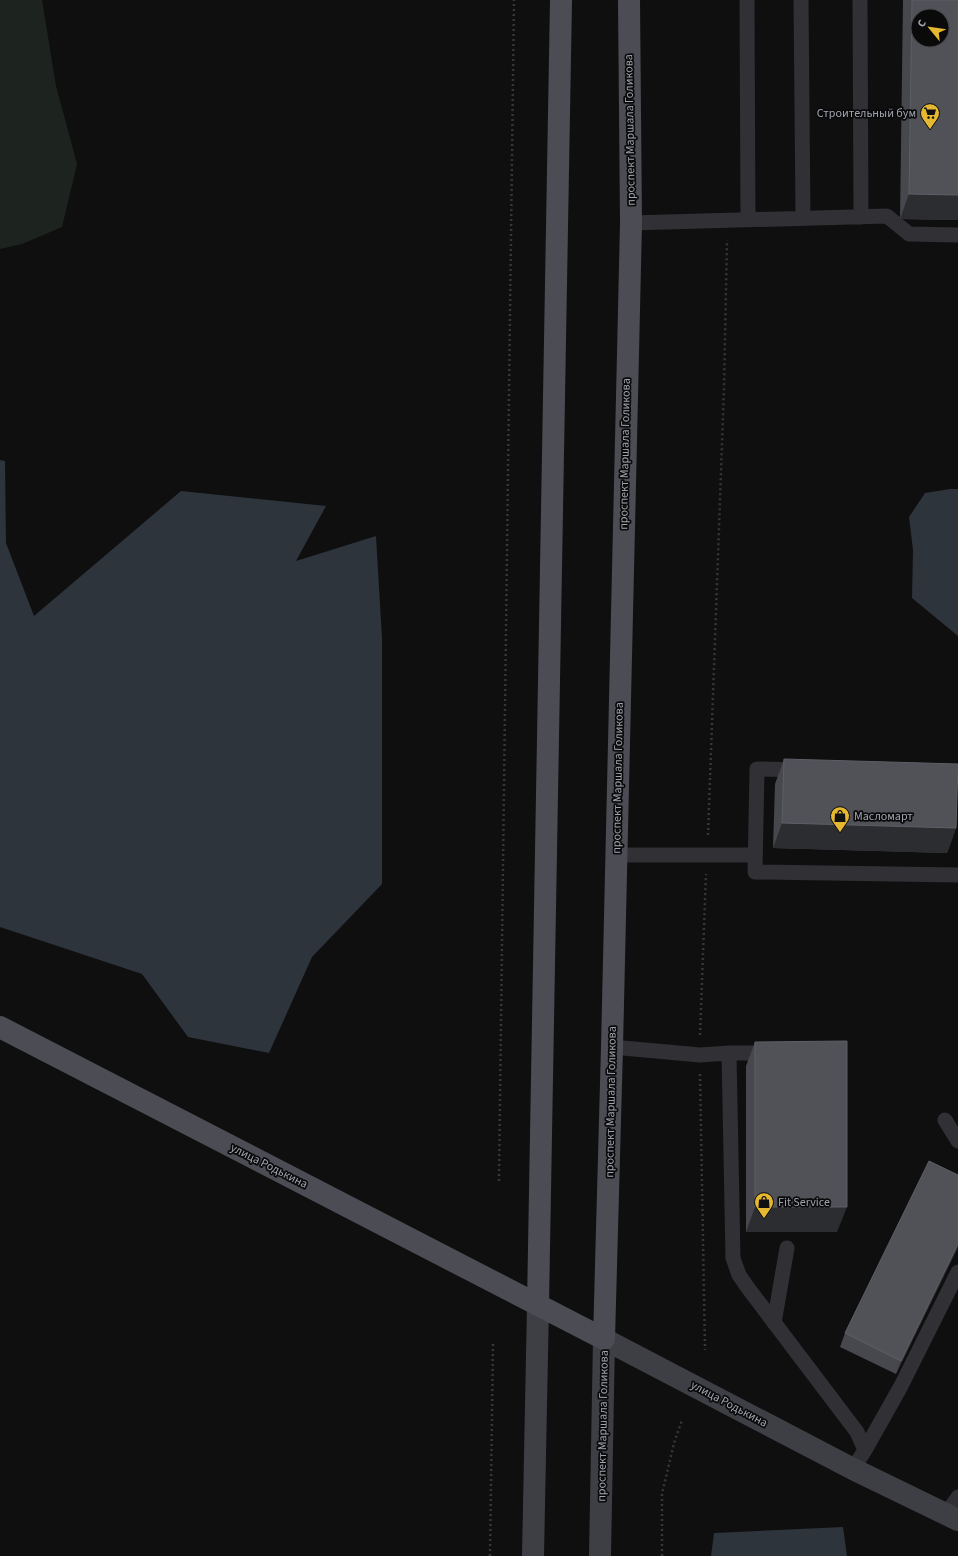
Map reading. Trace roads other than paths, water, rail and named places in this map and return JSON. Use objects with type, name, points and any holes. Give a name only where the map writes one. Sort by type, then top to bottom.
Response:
[{"type":"main road","points":[[533,1556],[561,0]]},
{"type":"main road","name":"проспект Маршала Голикова","points":[[600,1556],[631,222],[629,0]]},
{"type":"main road","name":"улица Родькина","points":[[0,1027],[853,1469],[954,1510]]},
{"type":"lane","points":[[747,0],[748,219]]},
{"type":"lane","points":[[801,0],[803,218]]},
{"type":"lane","points":[[860,0],[861,217]]},
{"type":"lane","points":[[631,222],[887,216],[909,234],[958,235]]},
{"type":"lane","points":[[811,770],[757,769],[755,872],[958,875]]},
{"type":"lane","points":[[617,855],[755,855]]},
{"type":"lane","points":[[612,1047],[700,1055],[783,1054]]},
{"type":"lane","points":[[729,1054],[733,1258],[739,1275],[857,1432],[865,1450]]},
{"type":"lane","points":[[945,1120],[958,1141]]},
{"type":"lane","points":[[774,1323],[787,1248]]},
{"type":"lane","points":[[853,1469],[901,1386],[958,1272]]},
{"type":"place","name":"Строительный бум","points":[[930,130]]},
{"type":"place","name":"Масломарт","points":[[840,833]]},
{"type":"place","name":"Fit Service","points":[[764,1219]]}]
